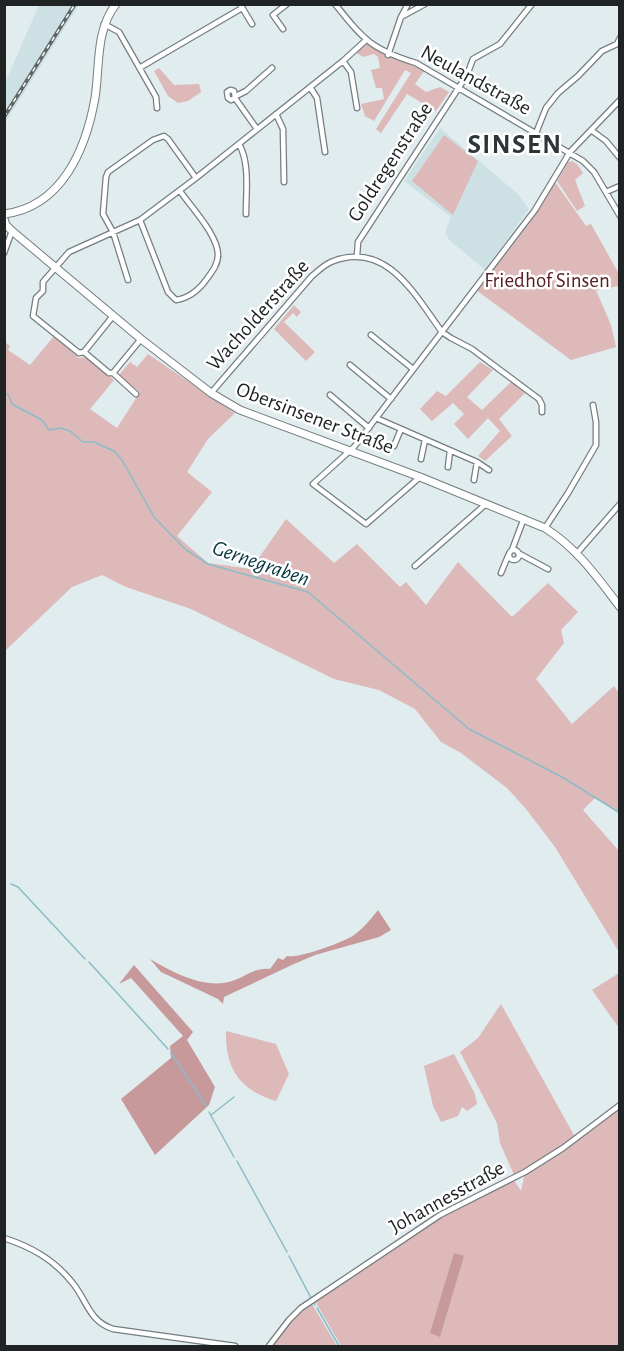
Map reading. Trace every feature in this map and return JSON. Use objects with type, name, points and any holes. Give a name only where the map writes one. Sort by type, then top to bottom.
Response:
[{"type":"street","points":[[4,214],[27,210],[44,201],[66,176],[77,156],[87,132],[95,98],[104,24],[116,4]]},
{"type":"street","points":[[283,29],[273,15],[287,4]]},
{"type":"street","name":"Neulandstraße","points":[[335,4],[365,41],[388,54],[416,63],[583,161],[594,172],[620,216]]},
{"type":"street","points":[[388,54],[408,4]]},
{"type":"street","points":[[401,17],[425,4]]},
{"type":"street","name":"Goldregenstraße","points":[[357,256],[358,242],[467,75],[473,59],[500,44],[532,4]]},
{"type":"street","points":[[141,68],[241,6],[252,24]]},
{"type":"street","points":[[104,24],[119,32],[156,97],[157,108]]},
{"type":"street","points":[[536,133],[546,108],[558,93],[602,51],[617,44],[620,38]]},
{"type":"street","points":[[136,394],[113,373],[109,373],[84,352],[79,353],[33,316],[36,298],[43,291],[43,282],[69,252],[140,220],[180,191],[365,41]]},
{"type":"street","points":[[343,61],[351,72],[357,108]]},
{"type":"street","points":[[257,129],[235,97],[246,91],[272,68]]},
{"type":"street","points":[[310,87],[317,98],[325,152]]},
{"type":"street","points":[[420,477],[366,524],[313,484],[350,451],[369,428],[535,210],[570,152],[620,100]]},
{"type":"street","points":[[276,114],[283,129],[284,182]]},
{"type":"street","points":[[591,130],[619,155]]},
{"type":"street","points":[[128,280],[113,232],[103,214],[108,172],[153,140],[164,136],[196,178]]},
{"type":"street","points":[[239,144],[243,151],[246,173],[246,214]]},
{"type":"street","points":[[606,192],[620,186]]},
{"type":"street","points":[[140,220],[168,292],[176,300],[188,298],[215,268],[218,256],[215,240],[180,191]]},
{"type":"street","name":"Obersinsener Straße","points":[[4,219],[12,231],[113,316],[211,393],[240,410],[420,477],[545,528],[562,538],[578,552],[620,607]]},
{"type":"street","points":[[4,253],[12,231]]},
{"type":"street","points":[[357,256],[390,267],[401,277],[442,332],[472,349],[539,399],[542,412]]},
{"type":"street","name":"Wacholderstraße","points":[[211,393],[312,276],[330,262],[357,256]]},
{"type":"street","points":[[84,352],[113,316]]},
{"type":"street","points":[[371,335],[413,369]]},
{"type":"street","points":[[113,373],[141,339]]},
{"type":"street","points":[[350,365],[391,399]]},
{"type":"street","points":[[330,394],[369,428]]},
{"type":"street","points":[[545,528],[596,445],[593,405]]},
{"type":"street","points":[[376,418],[477,462],[489,470]]},
{"type":"street","points":[[394,446],[401,429]]},
{"type":"street","points":[[421,459],[425,440]]},
{"type":"street","points":[[448,467],[450,451]]},
{"type":"street","points":[[474,480],[477,462]]},
{"type":"street","points":[[415,566],[486,504]]},
{"type":"street","points":[[578,552],[620,504]]},
{"type":"street","points":[[501,573],[524,518]]},
{"type":"street","points":[[510,553],[518,553],[548,569]]},
{"type":"street","points":[[510,553],[514,560],[518,557],[518,553]]},
{"type":"street","name":"Johannesstraße","points":[[269,1347],[301,1308],[399,1240],[440,1215],[525,1172],[563,1148],[620,1105]]},
{"type":"street","points":[[4,1238],[27,1245],[57,1266],[73,1282],[92,1316],[102,1326],[235,1347]]},
{"type":"shaded area","points":[[39,5],[79,5],[5,123],[5,83]]},
{"type":"shaded area","points":[[440,128],[518,194],[529,209],[485,270],[449,240],[445,232],[451,217],[404,181]]},
{"type":"shaded area","points":[[378,910],[391,930],[379,937],[315,955],[294,964],[224,997],[223,1004],[218,999],[161,972],[150,959],[191,979],[224,983],[256,970],[270,969],[278,958],[283,960],[287,956],[309,953],[346,940],[362,928]]},
{"type":"shaded area","points":[[134,965],[193,1032],[187,1040],[215,1087],[209,1105],[155,1155],[121,1099],[171,1058],[170,1046],[183,1036],[131,978],[119,984]]},
{"type":"shaded area","points":[[454,1253],[464,1256],[440,1337],[430,1333]]},
{"type":"green space","points":[[365,42],[387,56],[425,70],[415,84],[426,92],[440,87],[449,92],[436,111],[407,94],[381,133],[376,129],[411,73],[405,70],[374,121],[365,116],[361,104],[384,99],[382,88],[376,88],[371,70],[380,68],[378,57],[374,54],[363,57],[355,52]]},
{"type":"green space","points":[[159,68],[174,85],[199,84],[201,92],[188,101],[178,103],[168,96],[154,71]]},
{"type":"green space","points":[[444,135],[478,161],[453,215],[412,181]]},
{"type":"green space","points":[[572,161],[583,173],[575,180],[585,206],[577,211],[557,181],[568,162]]},
{"type":"green space","name":"Friedhof Sinsen","points":[[555,182],[586,226],[591,224],[619,274],[619,286],[596,290],[611,325],[616,347],[571,360],[476,290]]},
{"type":"green space","points":[[294,305],[301,312],[297,317],[293,313],[284,322],[315,352],[306,361],[274,329]]},
{"type":"green space","points":[[54,336],[79,358],[86,357],[114,380],[90,409],[117,428],[140,392],[119,375],[130,362],[137,367],[148,354],[235,413],[208,439],[187,472],[212,492],[177,536],[208,563],[251,569],[286,519],[334,563],[357,544],[400,587],[406,582],[426,605],[458,562],[512,617],[548,583],[578,612],[561,630],[564,643],[536,679],[572,724],[614,686],[619,693],[618,811],[595,798],[583,810],[619,851],[619,952],[555,847],[507,788],[461,753],[441,742],[415,709],[379,690],[334,679],[191,609],[126,587],[102,575],[72,587],[5,651],[5,342],[10,346],[8,350],[30,365]]},
{"type":"green space","points":[[480,362],[493,370],[467,397],[482,410],[511,382],[525,393],[499,419],[512,436],[485,461],[478,456],[500,431],[488,418],[468,439],[454,424],[464,414],[453,403],[432,421],[420,409],[437,391],[446,396]]},
{"type":"green space","points":[[619,973],[619,1028],[592,990]]},
{"type":"green space","points":[[501,1004],[575,1137],[515,1177],[500,1143],[497,1123],[460,1052],[478,1038]]},
{"type":"green space","points":[[226,1031],[276,1044],[289,1074],[276,1101],[253,1091],[237,1076],[228,1056]]},
{"type":"green space","points":[[454,1054],[475,1094],[477,1104],[467,1111],[462,1107],[458,1116],[441,1122],[433,1106],[424,1066]]},
{"type":"green space","points":[[619,1105],[619,1346],[341,1346],[315,1301],[439,1215],[513,1179],[521,1191],[525,1172]]},
{"type":"green space","points":[[312,1304],[337,1346],[272,1346],[289,1322]]},
{"type":"waterway","name":"Gernegraben","points":[[4,392],[9,396],[12,404],[42,420],[49,430],[61,428],[70,431],[83,442],[94,442],[114,451],[122,460],[154,517],[185,549],[208,564],[308,592],[469,729],[562,777],[620,813]]},
{"type":"waterway","points":[[11,884],[18,887],[85,959]]},
{"type":"waterway","points":[[89,962],[168,1049]]},
{"type":"waterway","points":[[171,1053],[206,1106]]},
{"type":"waterway","points":[[211,1115],[234,1097]]},
{"type":"waterway","points":[[209,1112],[234,1157]]},
{"type":"waterway","points":[[237,1161],[287,1252]]},
{"type":"waterway","points":[[289,1256],[311,1298]]},
{"type":"waterway","points":[[317,1308],[339,1346]]},
{"type":"railway","points":[[4,117],[75,4]]},
{"type":"district","name":"SINSEN","points":[[515,144]]}]
